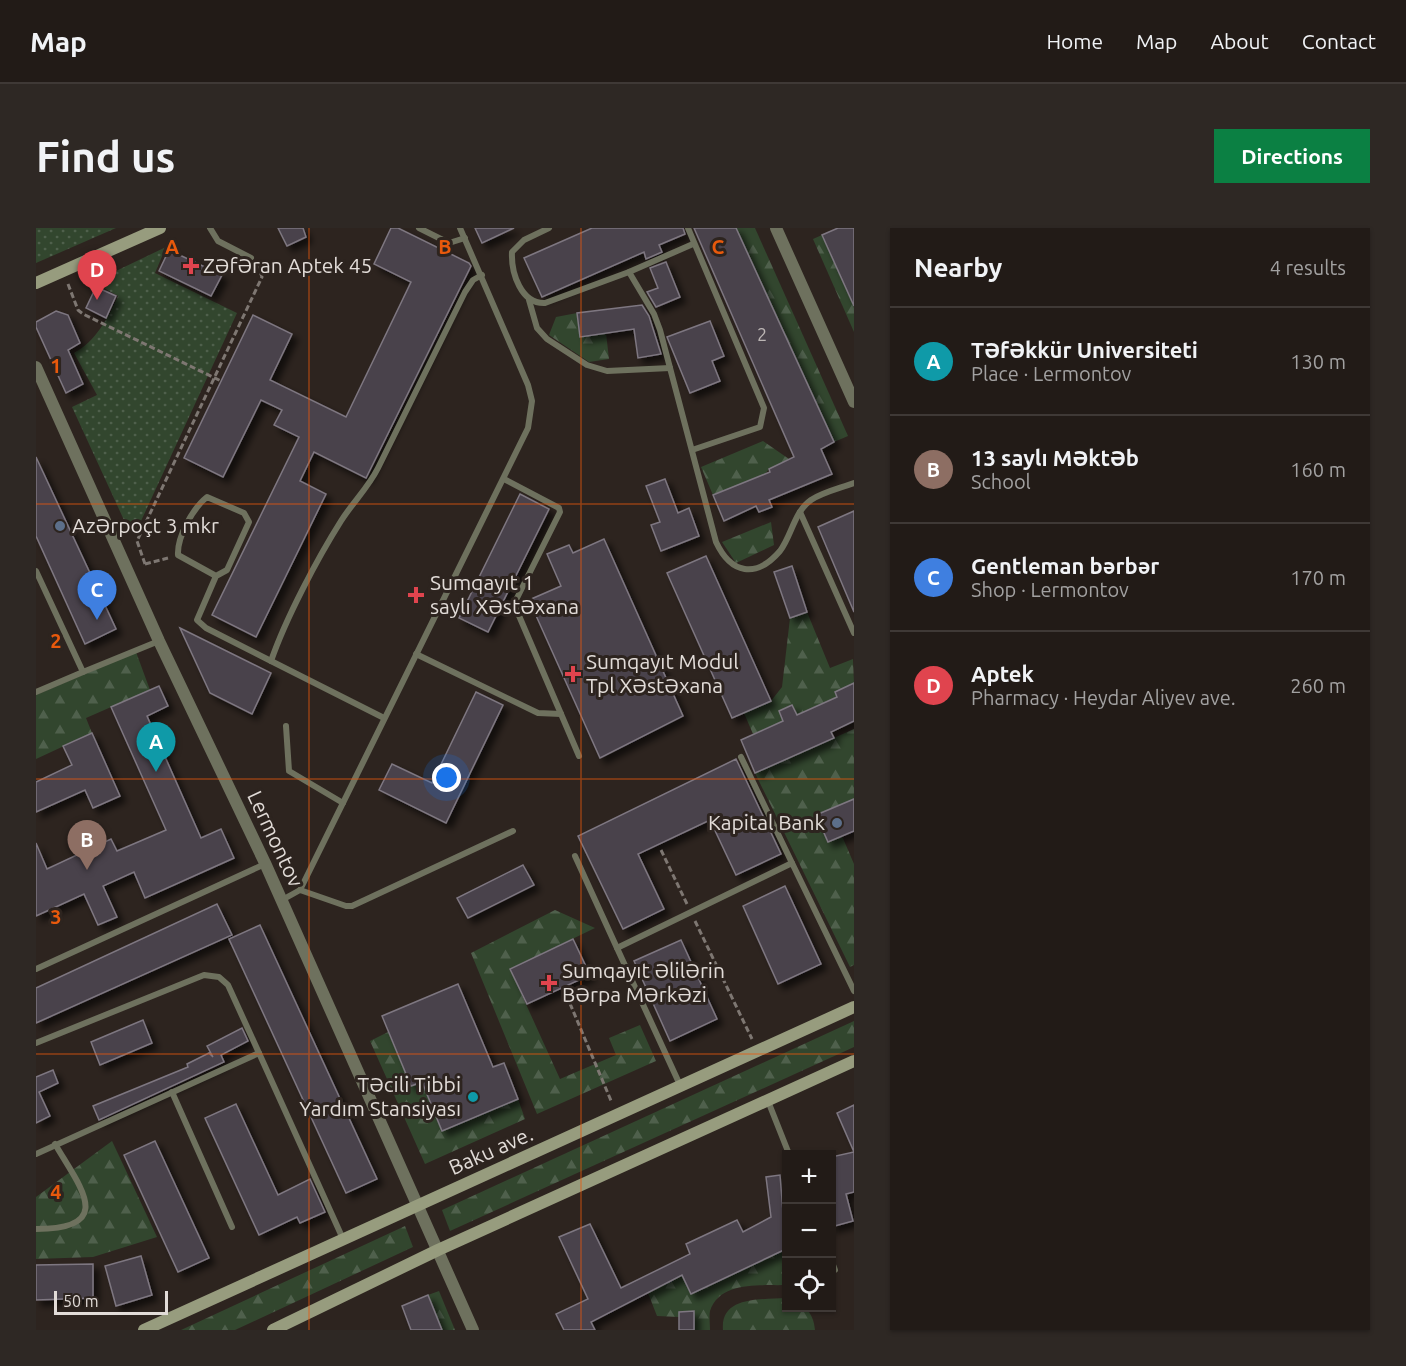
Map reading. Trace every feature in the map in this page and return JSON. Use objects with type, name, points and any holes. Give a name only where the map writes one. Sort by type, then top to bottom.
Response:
[{"type":"street","points":[[36,283],[160,228]]},
{"type":"street","points":[[776,228],[854,402]]},
{"type":"street","name":"Lermontov","points":[[36,367],[159,641],[266,863],[473,1330]]},
{"type":"street","name":"Baku ave.","points":[[144,1330],[854,1007]]},
{"type":"street","points":[[273,1330],[438,1250],[854,1061]]},
{"type":"lane","points":[[210,228],[218,241],[251,258]]},
{"type":"lane","points":[[419,228],[449,243],[465,238]]},
{"type":"lane","points":[[282,900],[300,890],[528,428],[532,401],[528,385],[460,228]]},
{"type":"lane","points":[[549,228],[524,240],[512,252],[522,293],[529,300],[537,328],[547,339],[587,365],[607,371],[670,368]]},
{"type":"lane","points":[[688,228],[764,408],[760,427],[692,450]]},
{"type":"lane","points":[[529,300],[545,303],[629,272],[693,244]]},
{"type":"lane","points":[[629,272],[654,314],[716,542],[723,558],[733,567],[747,570],[766,562],[780,550],[800,512],[811,500],[854,483]]},
{"type":"lane","points":[[271,661],[287,624],[340,522],[374,477],[465,292],[473,280],[482,275]]},
{"type":"lane","points":[[504,478],[559,508],[560,512],[514,604],[579,756]]},
{"type":"lane","points":[[216,576],[178,555],[178,545],[199,503],[207,497],[244,513],[249,522],[227,570],[216,576],[198,614],[198,623],[384,718]]},
{"type":"lane","points":[[800,512],[854,633]]},
{"type":"lane","points":[[36,570],[83,672]]},
{"type":"lane","points":[[36,692],[159,641]]},
{"type":"lane","points":[[416,654],[538,713],[561,714]]},
{"type":"lane","points":[[286,726],[289,771],[343,803]]},
{"type":"lane","points":[[741,757],[854,991]]},
{"type":"lane","points":[[300,890],[352,906],[513,831]]},
{"type":"lane","points":[[575,856],[681,1087]]},
{"type":"lane","points":[[36,969],[266,863]]},
{"type":"lane","points":[[617,948],[792,863]]},
{"type":"lane","points":[[36,1043],[204,975],[219,977],[228,985],[343,1239]]},
{"type":"lane","points":[[36,1154],[259,1053]]},
{"type":"lane","points":[[172,1092],[232,1227]]},
{"type":"lane","points":[[767,1100],[787,1150]]},
{"type":"lane","points":[[36,1229],[58,1229],[76,1223],[85,1213],[87,1201],[55,1144]]},
{"type":"path","points":[[145,564],[137,541],[262,277],[257,264],[251,258]]},
{"type":"path","points":[[63,271],[78,310],[83,314],[221,381]]},
{"type":"path","points":[[127,571],[178,555]]},
{"type":"path","points":[[661,850],[758,1051]]},
{"type":"path","points":[[563,987],[617,1116]]},
{"type":"green space","points":[[36,228],[116,228],[36,263]]},
{"type":"green space","points":[[736,228],[755,228],[848,436],[834,442]]},
{"type":"green space","points":[[822,235],[854,306],[854,332],[813,239]]},
{"type":"green space","points":[[166,247],[155,273],[237,313],[135,534],[129,531],[72,407],[97,395],[74,353],[95,336],[118,296],[93,282]]},
{"type":"green space","points":[[577,313],[580,337],[606,333],[609,359],[589,362],[549,335],[556,317]]},
{"type":"green space","points":[[763,441],[789,459],[769,469],[765,474],[713,495],[701,467]]},
{"type":"green space","points":[[771,522],[774,545],[736,563],[722,542]]},
{"type":"green space","points":[[807,612],[830,668],[853,659],[854,683],[835,692],[837,697],[805,711],[811,725],[803,729],[792,705],[779,711],[783,721],[753,734],[744,713],[771,701],[782,687],[790,618]]},
{"type":"green space","points":[[136,652],[150,690],[86,718],[92,733],[36,759],[36,695]]},
{"type":"green space","points":[[854,729],[854,799],[816,815],[828,842],[842,836],[854,864],[854,965],[850,967],[755,773]]},
{"type":"green space","points":[[555,910],[595,928],[510,969],[560,1079],[616,1055],[609,1038],[640,1025],[656,1061],[537,1114],[471,953]]},
{"type":"green space","points":[[854,1021],[854,1047],[450,1231],[442,1210]]},
{"type":"green space","points":[[388,1032],[411,1086],[423,1081],[442,1130],[518,1099],[525,1119],[425,1164],[370,1041]]},
{"type":"green space","points":[[112,1141],[157,1237],[93,1257],[36,1259],[36,1197]]},
{"type":"green space","points":[[405,1226],[413,1247],[235,1330],[181,1330]]},
{"type":"green space","points":[[782,1251],[782,1285],[754,1285],[732,1289],[723,1294],[715,1301],[710,1311],[710,1330],[694,1330],[694,1311],[679,1312],[679,1317],[657,1316],[648,1293],[682,1275],[691,1294]]},
{"type":"green space","points":[[439,1291],[455,1330],[442,1330],[428,1295]]},
{"type":"green space","points":[[782,1298],[782,1312],[808,1312],[815,1330],[723,1330],[724,1319],[728,1311],[736,1305],[755,1300]]},
{"type":"building","points":[[278,228],[303,228],[306,237],[287,246]]},
{"type":"building","points":[[391,228],[398,228],[471,266],[366,478],[314,452],[300,481],[326,494],[256,637],[212,615],[299,437],[274,425],[282,410],[261,400],[223,477],[184,458],[253,315],[292,334],[270,380],[346,417],[411,282],[374,264]]},
{"type":"building","points":[[475,228],[514,228],[482,243]]},
{"type":"building","points":[[592,228],[683,228],[685,234],[659,245],[662,252],[646,259],[644,252],[542,297],[524,258]]},
{"type":"building","points":[[694,228],[736,228],[834,442],[821,449],[832,474],[769,500],[772,507],[759,512],[756,506],[724,521],[713,495],[770,472],[769,469],[794,457]]},
{"type":"building","points":[[838,228],[854,228],[854,306],[822,235]]},
{"type":"building","points":[[169,250],[222,275],[211,296],[159,271]]},
{"type":"building","points":[[666,262],[680,297],[656,307],[647,292],[658,288],[650,268]]},
{"type":"building","points":[[96,287],[116,296],[106,318],[86,308]]},
{"type":"building","points":[[642,305],[649,316],[661,354],[638,358],[634,329],[580,337],[577,313]]},
{"type":"building","points":[[56,311],[68,315],[80,343],[68,350],[83,384],[66,393],[36,327],[36,322]]},
{"type":"building","points":[[710,321],[724,356],[712,361],[720,381],[690,393],[667,337]]},
{"type":"building","points":[[36,457],[116,629],[85,644],[36,536]]},
{"type":"building","points":[[665,479],[678,513],[689,508],[699,536],[661,551],[651,525],[660,522],[646,486]]},
{"type":"building","points":[[520,494],[549,509],[488,632],[459,618]]},
{"type":"building","points":[[854,511],[854,612],[818,527]]},
{"type":"building","points":[[604,539],[683,716],[600,758],[529,600],[561,586],[547,554],[569,545],[573,553]]},
{"type":"building","points":[[706,556],[771,701],[732,718],[667,573]]},
{"type":"building","points":[[792,566],[807,612],[790,618],[774,572]]},
{"type":"building","points":[[180,628],[271,673],[252,714],[210,693]]},
{"type":"building","points":[[854,683],[854,721],[831,732],[834,738],[755,773],[741,740],[783,721],[779,711],[792,705],[797,715],[837,697],[835,692]]},
{"type":"building","points":[[159,686],[168,706],[147,716],[201,838],[221,829],[234,858],[145,898],[134,872],[103,886],[117,917],[98,925],[84,894],[36,916],[36,843],[47,869],[111,839],[117,851],[166,830],[111,707]]},
{"type":"building","points":[[476,692],[503,705],[446,823],[379,790],[392,764],[432,783]]},
{"type":"building","points":[[92,733],[120,796],[93,808],[85,790],[36,812],[36,782],[72,765],[63,746]]},
{"type":"building","points":[[736,759],[781,854],[736,875],[710,820],[638,854],[664,909],[623,929],[578,836]]},
{"type":"building","name":"Kapital Bank","points":[[854,799],[854,831],[828,842],[816,815]]},
{"type":"building","points":[[523,865],[534,885],[468,918],[457,898]]},
{"type":"building","points":[[785,886],[821,964],[778,984],[743,906]]},
{"type":"building","points":[[217,904],[232,935],[36,1023],[36,988]]},
{"type":"building","points":[[260,925],[377,1179],[346,1193],[229,939]]},
{"type":"building","points":[[573,939],[590,975],[527,1004],[510,969]]},
{"type":"building","points":[[681,940],[717,1019],[670,1041],[634,961]]},
{"type":"building","points":[[458,984],[493,1067],[504,1063],[518,1099],[442,1131],[422,1082],[411,1086],[382,1016]]},
{"type":"building","points":[[143,1020],[152,1043],[100,1065],[91,1042]]},
{"type":"building","points":[[242,1028],[248,1041],[221,1055],[224,1062],[99,1120],[93,1106],[188,1067],[187,1064],[209,1053],[213,1057],[207,1046]]},
{"type":"building","points":[[53,1070],[58,1083],[39,1092],[50,1116],[36,1123],[36,1077]]},
{"type":"building","points":[[236,1104],[278,1195],[310,1179],[325,1212],[300,1223],[297,1217],[259,1235],[205,1118]]},
{"type":"building","points":[[854,1105],[854,1152],[837,1113]]},
{"type":"building","points":[[155,1141],[209,1258],[178,1272],[124,1155]]},
{"type":"building","points":[[854,1152],[854,1192],[846,1194],[853,1221],[836,1226],[836,1204],[836,1156]]},
{"type":"building","points":[[780,1175],[782,1251],[691,1294],[682,1275],[591,1322],[595,1330],[564,1330],[556,1314],[588,1299],[559,1237],[590,1224],[621,1288],[690,1254],[686,1244],[737,1220],[743,1232],[771,1217],[766,1177]]},
{"type":"building","points":[[141,1256],[152,1295],[116,1306],[105,1266]]},
{"type":"building","points":[[93,1264],[93,1298],[36,1300],[36,1265]]},
{"type":"building","points":[[428,1295],[442,1330],[411,1330],[402,1306]]},
{"type":"building","points":[[694,1311],[694,1330],[679,1330],[679,1312]]},
{"type":"place","name":"Zəfəran Aptek 45","points":[[191,266]]},
{"type":"place","name":"Aptek","points":[[97,300]]},
{"type":"place","name":"Azərpoçt 3 mkr","points":[[60,526]]},
{"type":"place","name":"Sumqayıt 1 saylı Xəstəxana","points":[[416,595]]},
{"type":"place","name":"Gentleman bәrbәr","points":[[97,620]]},
{"type":"place","name":"Sumqayıt Modul Tpl Xəstəxana","points":[[573,674]]},
{"type":"place","name":"Təfəkkür Universiteti","points":[[156,772]]},
{"type":"place","name":"Kapital Bank","points":[[837,823]]},
{"type":"place","name":"13 saylı Məktəb","points":[[87,870]]},
{"type":"place","name":"Sumqayıt Əlilərin Bərpa Mərkəzi","points":[[549,983]]},
{"type":"place","name":"Təcili Tibbi Yardım Stansiyası","points":[[473,1097]]}]
